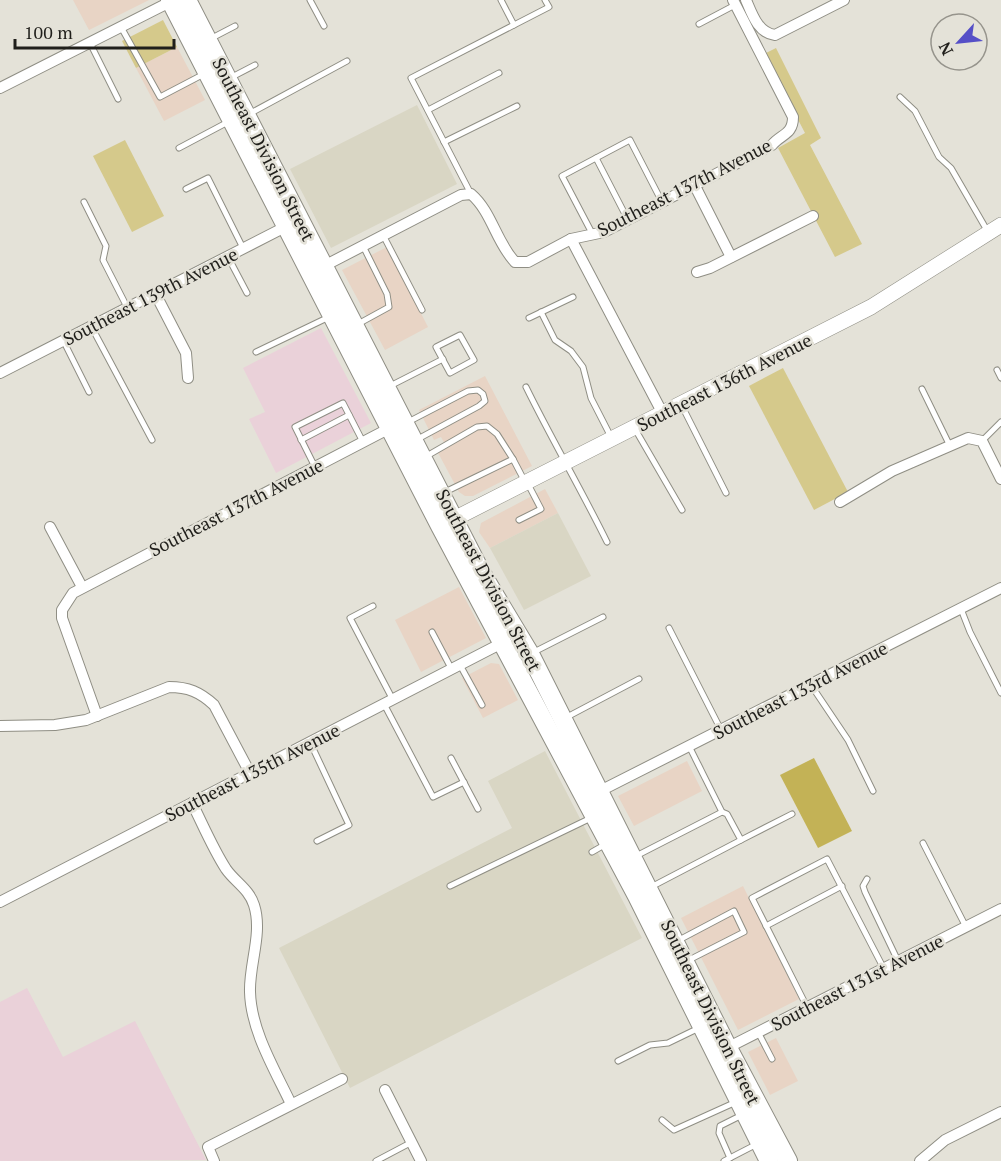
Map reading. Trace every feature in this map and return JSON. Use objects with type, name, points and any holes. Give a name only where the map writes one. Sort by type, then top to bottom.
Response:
[{"type":"main road","name":"Southeast Division Street","points":[[176,1],[178,0],[181,4],[202,38],[208,40],[228,78],[240,117]]},
{"type":"main road","name":"Southeast Division Street","points":[[176,1],[208,72],[240,117],[294,222],[333,315],[397,426],[447,522],[504,642],[600,814]]},
{"type":"main road","name":"Southeast Division Street","points":[[294,222],[324,266],[386,388],[397,426],[414,441],[442,494],[447,522],[482,574],[530,654],[563,719],[598,792],[607,844],[637,896],[700,1027],[721,1051],[788,1161]]},
{"type":"main road","points":[[504,642],[512,642],[530,654]]},
{"type":"main road","name":"Southeast Division Street","points":[[607,844],[632,858],[676,942],[686,962],[741,1107],[769,1161]]},
{"type":"street","points":[[738,1],[767,34],[775,35],[826,4],[844,0]]},
{"type":"street","points":[[0,88],[176,1]]},
{"type":"street","name":"Southeast 137th Avenue","points":[[471,194],[479,201],[507,254],[515,262],[528,262],[570,239],[593,235],[628,220],[772,145],[788,134],[793,126],[793,117],[738,1]]},
{"type":"street","points":[[694,186],[731,257]]},
{"type":"street","points":[[324,266],[461,195],[471,194]]},
{"type":"street","points":[[697,272],[813,216]]},
{"type":"street","name":"Southeast 139th Avenue","points":[[0,373],[294,222]]},
{"type":"street","name":"Southeast 136th Avenue","points":[[447,522],[884,300],[995,229]]},
{"type":"street","points":[[570,239],[663,414]]},
{"type":"street","points":[[155,293],[186,352],[188,378]]},
{"type":"street","name":"Southeast 137th Avenue","points":[[82,587],[397,426]]},
{"type":"street","points":[[840,502],[892,471],[968,438],[982,441],[1001,479]]},
{"type":"street","points":[[50,527],[82,587],[67,600],[62,618],[97,716]]},
{"type":"street","name":"Southeast 133rd Avenue","points":[[598,792],[1001,588]]},
{"type":"street","name":"Southeast 135th Avenue","points":[[0,902],[504,642]]},
{"type":"street","points":[[0,726],[55,725],[97,716],[169,687],[193,690],[214,705],[250,773]]},
{"type":"street","points":[[192,803],[225,867],[241,884],[254,905],[256,930],[250,991],[252,1010],[262,1041],[291,1104]]},
{"type":"street","name":"Southeast 131st Avenue","points":[[721,1051],[1001,909]]},
{"type":"street","points":[[214,1161],[208,1148],[342,1079]]},
{"type":"street","points":[[386,1090],[421,1161]]},
{"type":"street","points":[[920,1161],[945,1140],[1001,1112]]},
{"type":"lane","points":[[310,0],[324,26]]},
{"type":"lane","points":[[501,0],[514,25]]},
{"type":"lane","points":[[471,194],[411,78],[549,8],[545,0]]},
{"type":"lane","points":[[699,24],[738,1]]},
{"type":"lane","points":[[208,40],[235,26]]},
{"type":"lane","points":[[121,27],[160,98],[208,72]]},
{"type":"lane","points":[[90,43],[118,99]]},
{"type":"lane","points":[[179,148],[347,61]]},
{"type":"lane","points":[[228,78],[255,65]]},
{"type":"lane","points":[[428,110],[499,73]]},
{"type":"lane","points":[[900,97],[915,111],[939,157],[951,168],[995,229]]},
{"type":"lane","points":[[444,142],[517,106]]},
{"type":"lane","points":[[593,235],[562,176],[630,140],[662,202]]},
{"type":"lane","points":[[596,158],[628,220]]},
{"type":"lane","points":[[186,189],[208,178],[243,248]]},
{"type":"lane","points":[[84,202],[106,246],[103,260],[127,307]]},
{"type":"lane","points":[[383,235],[422,310]]},
{"type":"lane","points":[[354,326],[389,307],[387,294],[363,245]]},
{"type":"lane","points":[[227,256],[247,293]]},
{"type":"lane","points":[[529,318],[573,297]]},
{"type":"lane","points":[[541,312],[555,340],[571,351],[583,367],[591,398],[612,439]]},
{"type":"lane","points":[[256,352],[333,315]]},
{"type":"lane","points":[[91,326],[152,440]]},
{"type":"lane","points":[[460,335],[474,360],[450,373],[443,359],[436,347],[460,335]]},
{"type":"lane","points":[[63,340],[89,392]]},
{"type":"lane","points":[[386,388],[443,359]]},
{"type":"lane","points":[[997,370],[1001,378]]},
{"type":"lane","points":[[526,387],[608,542]]},
{"type":"lane","points":[[922,389],[950,446]]},
{"type":"lane","points":[[397,426],[468,392],[478,390],[483,394],[485,401],[479,406],[414,441]]},
{"type":"lane","points":[[315,466],[295,427],[343,403],[363,442]]},
{"type":"lane","points":[[681,404],[726,493]]},
{"type":"lane","points":[[301,440],[349,415]]},
{"type":"lane","points":[[982,441],[1001,422]]},
{"type":"lane","points":[[423,458],[477,427],[487,426],[497,434],[541,509],[519,520]]},
{"type":"lane","points":[[634,428],[682,510]]},
{"type":"lane","points":[[442,494],[513,459]]},
{"type":"lane","points":[[373,606],[350,618],[434,797],[464,782]]},
{"type":"lane","points":[[961,609],[970,633],[1001,693]]},
{"type":"lane","points":[[530,654],[603,617]]},
{"type":"lane","points":[[669,628],[722,730]]},
{"type":"lane","points":[[432,632],[482,705]]},
{"type":"lane","points":[[563,719],[639,679]]},
{"type":"lane","points":[[811,685],[848,740],[873,791]]},
{"type":"lane","points":[[310,742],[349,825],[317,841]]},
{"type":"lane","points":[[689,746],[722,812],[727,814],[741,840]]},
{"type":"lane","points":[[451,758],[478,809]]},
{"type":"lane","points":[[632,858],[722,812]]},
{"type":"lane","points":[[450,886],[600,814]]},
{"type":"lane","points":[[648,888],[792,814]]},
{"type":"lane","points":[[923,843],[966,927]]},
{"type":"lane","points":[[807,1007],[752,898],[827,859],[884,969]]},
{"type":"lane","points":[[867,879],[863,886],[865,892],[898,961]]},
{"type":"lane","points":[[766,926],[842,886]]},
{"type":"lane","points":[[676,942],[734,911],[744,932],[686,962]]},
{"type":"lane","points":[[618,1061],[650,1045],[668,1043],[700,1027]]},
{"type":"lane","points":[[758,1032],[772,1059]]},
{"type":"lane","points":[[663,1120],[674,1130],[741,1107]]},
{"type":"lane","points":[[741,1107],[720,1126],[719,1133],[727,1160],[759,1143]]},
{"type":"lane","points":[[376,1161],[412,1142]]},
{"type":"shaded area","points":[[73,0],[149,0],[89,30]]},
{"type":"shaded area","points":[[163,20],[177,47],[136,68],[122,41]]},
{"type":"shaded area","points":[[177,47],[205,100],[164,121],[136,68]]},
{"type":"shaded area","points":[[776,48],[821,138],[810,145],[862,244],[835,257],[778,148],[805,133],[764,54]]},
{"type":"shaded area","points":[[417,105],[457,184],[331,248],[290,169]]},
{"type":"shaded area","points":[[125,140],[164,216],[132,232],[93,156]]},
{"type":"shaded area","points":[[387,247],[428,327],[385,350],[342,270]]},
{"type":"shaded area","points":[[321,328],[371,423],[276,473],[249,419],[265,412],[243,368]]},
{"type":"shaded area","points":[[783,368],[848,492],[814,510],[749,386]]},
{"type":"shaded area","points":[[485,376],[532,466],[473,496],[465,496],[459,492],[436,449],[445,444],[441,437],[434,440],[419,410]]},
{"type":"shaded area","points":[[545,489],[558,513],[490,548],[479,532],[481,523]]},
{"type":"shaded area","points":[[558,513],[591,576],[524,610],[490,548]]},
{"type":"shaded area","points":[[459,587],[486,638],[421,672],[395,620]]},
{"type":"shaded area","points":[[491,663],[499,664],[518,700],[483,718],[462,678]]},
{"type":"shaded area","points":[[545,751],[642,938],[350,1088],[279,948],[512,828],[488,781]]},
{"type":"shaded area","points":[[814,758],[852,831],[818,848],[780,775]]},
{"type":"shaded area","points":[[687,761],[702,791],[634,826],[618,796]]},
{"type":"shaded area","points":[[743,886],[799,999],[738,1030],[681,918]]},
{"type":"shaded area","points":[[27,988],[63,1057],[135,1021],[206,1160],[0,1161],[0,1002]]},
{"type":"shaded area","points":[[776,1038],[798,1081],[770,1095],[748,1052]]}]
